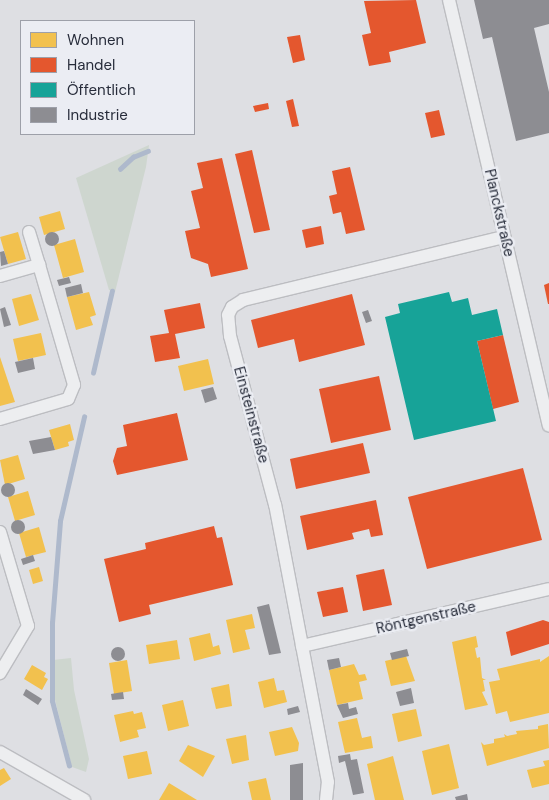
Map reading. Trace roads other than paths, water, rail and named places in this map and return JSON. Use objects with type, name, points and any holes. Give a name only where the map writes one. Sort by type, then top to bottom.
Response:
[{"type":"street","name":"Planckstraße","points":[[450,0],[549,425]]},
{"type":"street","points":[[0,419],[59,403],[72,394],[74,385],[29,232]]},
{"type":"street","name":"Einsteinstraße","points":[[326,800],[328,782],[275,505],[227,326],[229,311],[243,300],[504,237]]},
{"type":"street","points":[[0,276],[39,265]]},
{"type":"street","points":[[0,532],[28,626],[0,673]]},
{"type":"street","name":"Röntgenstraße","points":[[302,646],[549,589]]},
{"type":"street","points":[[0,752],[84,800]]},
{"type":"waterway","points":[[120,169],[133,157],[148,151]]},
{"type":"waterway","points":[[93,373],[112,291]]},
{"type":"waterway","points":[[69,766],[52,701],[52,623],[60,521],[84,417]]}]
